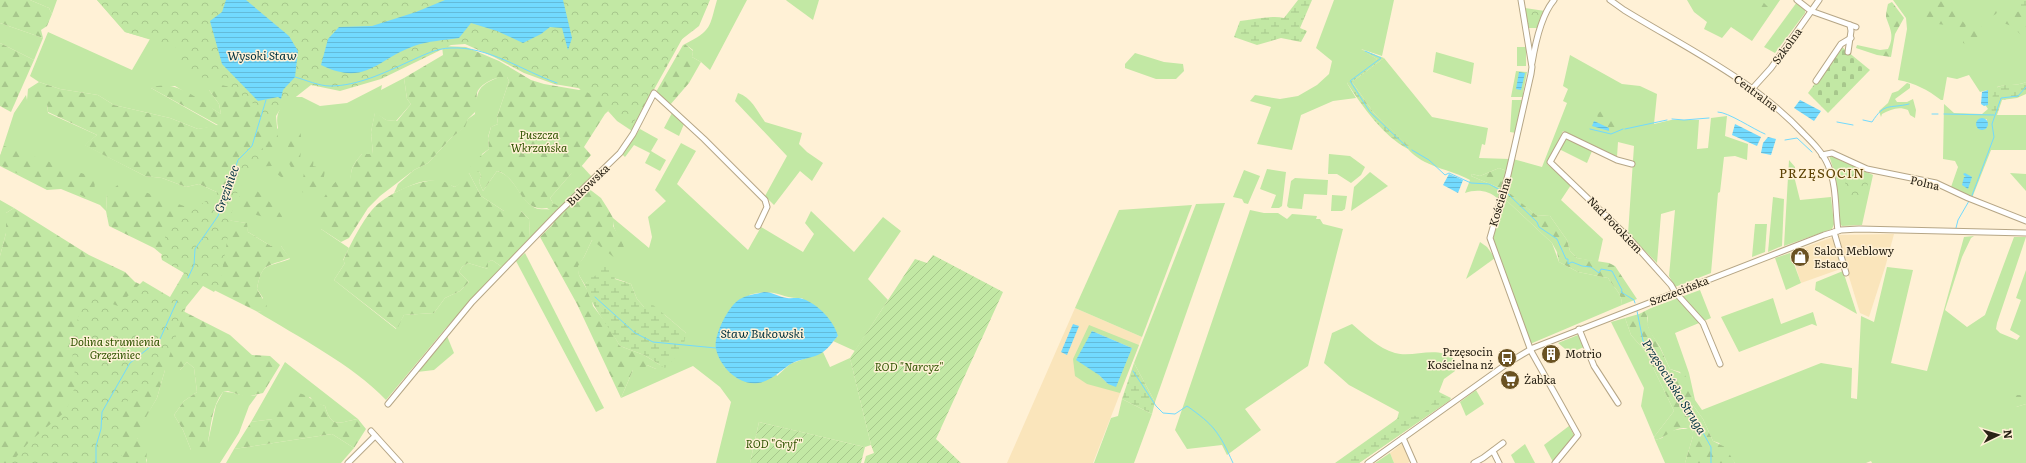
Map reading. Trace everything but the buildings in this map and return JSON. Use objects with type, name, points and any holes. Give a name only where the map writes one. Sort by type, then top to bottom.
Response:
[{"type":"street","name":"Kościelna","points":[[1521,0],[1532,67],[1508,175],[1490,238],[1530,349],[1578,435],[1555,463]]},
{"type":"street","points":[[1532,67],[1536,45],[1549,7],[1554,0]]},
{"type":"street","name":"Centralna","points":[[1606,0],[1611,1],[1727,72],[1752,89],[1795,124],[1822,155],[1828,165],[1833,182],[1836,232],[1846,273]]},
{"type":"street","points":[[1797,0],[1811,11],[1856,27]]},
{"type":"street","name":"Szkolna","points":[[1752,89],[1771,68],[1819,0]]},
{"type":"street","points":[[1848,52],[1851,38],[1850,25]]},
{"type":"street","points":[[1816,81],[1841,44],[1851,38]]},
{"type":"street","points":[[1528,45],[1536,45]]},
{"type":"street","name":"Bukowska","points":[[388,404],[472,302],[559,212],[622,152],[634,134],[654,93],[704,139],[765,200],[767,207],[758,226]]},
{"type":"street","name":"Nad Potokiem","points":[[1632,164],[1617,160],[1565,135],[1550,162],[1627,236],[1671,285],[1675,292],[1703,324],[1720,364]]},
{"type":"street","name":"Polna","points":[[1822,155],[1832,153],[1867,170],[1936,183],[1968,198],[2026,221]]},
{"type":"street","name":"Szczecińska","points":[[1368,463],[1508,363],[1530,349],[1675,292],[1836,232],[1864,229],[2026,233]]},
{"type":"street","points":[[1579,329],[1594,366],[1618,403]]},
{"type":"street","points":[[371,431],[400,463]]},
{"type":"street","points":[[348,463],[375,436]]},
{"type":"street","points":[[1403,438],[1414,463]]},
{"type":"street","points":[[1474,463],[1503,443]]},
{"type":"street","points":[[1493,451],[1499,463]]},
{"type":"shaded area","points":[[1894,234],[1869,317],[1860,313],[1846,267],[1801,283],[1791,252],[1839,235]]},
{"type":"shaded area","points":[[1075,308],[1142,337],[1093,463],[1007,463]]},
{"type":"shaded area","points":[[1405,441],[1412,460],[1408,463],[1394,463],[1390,453]]},
{"type":"green space","points":[[0,0],[30,0],[49,8],[52,14],[47,26],[41,30],[43,38],[0,23]]},
{"type":"green space","points":[[30,0],[57,0],[52,14],[49,8]]},
{"type":"green space","points":[[97,0],[226,0],[251,93],[209,90],[219,104],[221,114],[175,86],[151,88],[218,126],[198,129],[170,118],[114,105],[98,95],[60,89],[39,82],[30,76],[48,32],[132,70],[150,39],[125,32]]},
{"type":"green space","points":[[97,0],[710,0],[699,26],[677,43],[630,129],[595,96],[578,88],[554,84],[524,73],[465,44],[451,45],[381,79],[340,91],[311,85],[278,111],[271,121],[266,119],[259,108],[232,88],[195,75],[175,60],[183,55],[178,48],[125,32]]},
{"type":"green space","points":[[717,0],[747,0],[710,70],[701,62],[692,57],[693,50],[685,44],[700,35],[708,27]]},
{"type":"green space","points":[[786,0],[819,0],[813,20],[787,1]]},
{"type":"green space","points":[[1298,0],[1312,0],[1300,28],[1307,31],[1301,42],[1281,38],[1257,45],[1234,37],[1240,21],[1268,17],[1284,18]]},
{"type":"green space","points":[[1334,0],[1394,0],[1382,56],[1361,49],[1377,59],[1347,83],[1356,98],[1333,101],[1301,115],[1292,150],[1257,144],[1271,107],[1250,101],[1255,95],[1280,99],[1298,96],[1317,85],[1329,74],[1332,61],[1316,48]]},
{"type":"green space","points":[[1687,0],[1780,0],[1752,41],[1731,27],[1722,38],[1704,29],[1707,22],[1694,12]]},
{"type":"green space","points":[[1750,0],[1761,0],[1770,9],[1768,16],[1761,14],[1750,4]]},
{"type":"green space","points":[[1893,0],[2026,0],[2026,82],[1997,87],[1997,115],[2026,115],[2026,150],[1991,150],[1972,198],[1951,187],[1958,167],[1955,161],[1943,159],[1944,104],[1954,113],[1982,114],[1988,109],[1986,106],[1988,90],[1980,92],[1969,75],[1957,79],[1947,77],[1943,100],[1941,100],[1921,87],[1898,80],[1907,29],[1906,18]],"holes":[[[1987,119],[1986,129],[1979,129],[1979,120]]]},
{"type":"green space","points":[[1923,0],[1945,2],[1966,25],[1965,28],[1925,22]]},
{"type":"green space","points":[[1998,0],[2003,0],[1996,14],[1992,16],[1990,7]]},
{"type":"green space","points":[[2017,0],[2026,0],[2026,13],[2021,10]]},
{"type":"green space","points":[[1797,2],[1805,8],[1805,13],[1775,53],[1764,47]]},
{"type":"green space","points":[[1892,2],[1904,18],[1895,34],[1891,57],[1877,55],[1856,48],[1857,45],[1880,50],[1888,49],[1891,36],[1886,16],[1888,4]]},
{"type":"green space","points":[[1525,8],[1545,11],[1538,28],[1527,28]]},
{"type":"green space","points":[[2020,11],[2026,15],[2026,40],[2012,26],[2003,23],[2001,17]]},
{"type":"green space","points":[[1979,19],[1982,19],[1980,43],[1972,46],[1963,43],[1963,39]]},
{"type":"green space","points":[[0,23],[43,38],[34,60],[0,43]]},
{"type":"green space","name":"Puszcza Wkrzańska","points":[[686,32],[642,111],[640,108],[618,102],[605,114],[584,147],[591,155],[580,168],[570,175],[550,198],[553,203],[565,210],[588,188],[601,198],[613,218],[613,226],[622,241],[626,254],[616,259],[592,240],[578,266],[579,275],[591,297],[593,306],[609,327],[620,346],[644,355],[665,368],[656,369],[647,365],[641,372],[633,370],[621,398],[577,304],[540,237],[553,224],[556,214],[547,208],[538,208],[531,205],[525,200],[511,180],[497,171],[483,191],[479,182],[481,175],[479,172],[473,172],[470,165],[489,149],[488,138],[491,127],[498,124],[497,117],[509,81],[507,77],[489,81],[479,89],[477,93],[478,109],[468,119],[465,127],[451,138],[428,163],[414,170],[380,196],[368,208],[349,238],[341,242],[321,229],[319,214],[320,208],[328,191],[338,179],[351,179],[351,172],[354,165],[362,154],[373,154],[371,132],[375,112],[386,120],[397,121],[411,104],[407,99],[404,78],[443,55],[442,46],[466,47],[499,61],[531,80],[544,84],[579,90]]},
{"type":"green space","points":[[0,43],[34,60],[11,112],[0,106]]},
{"type":"green space","points":[[685,44],[693,51],[692,57],[701,62],[689,83],[670,105],[656,92]]},
{"type":"green space","points":[[1517,47],[1526,47],[1526,66],[1517,66]]},
{"type":"green space","points":[[1842,47],[1870,70],[1828,113],[1808,93]]},
{"type":"green space","points":[[1360,49],[1384,58],[1352,82],[1374,113],[1410,147],[1408,149],[1381,128],[1366,111],[1347,83],[1349,77],[1377,59]]},
{"type":"green space","points":[[1436,52],[1474,63],[1471,84],[1433,72]]},
{"type":"green space","points":[[1135,53],[1164,62],[1183,64],[1184,71],[1176,79],[1156,79],[1125,68],[1125,64]]},
{"type":"green space","points":[[1570,55],[1622,84],[1640,86],[1657,94],[1654,124],[1671,120],[1699,120],[1697,149],[1708,148],[1711,118],[1727,116],[1725,136],[1748,144],[1747,160],[1735,156],[1724,157],[1720,192],[1718,193],[1711,273],[1675,287],[1669,276],[1675,210],[1661,214],[1657,263],[1628,234],[1634,146],[1618,142],[1617,157],[1563,131],[1547,164],[1571,185],[1561,200],[1603,239],[1598,262],[1577,258],[1570,251],[1567,240],[1550,216],[1536,215],[1506,190],[1513,159],[1542,167],[1567,103],[1563,101],[1568,89],[1563,86]]},
{"type":"green space","points":[[1384,58],[1432,117],[1488,128],[1485,145],[1482,144],[1479,158],[1510,159],[1507,171],[1499,168],[1480,176],[1472,174],[1471,176],[1502,189],[1498,199],[1487,192],[1482,191],[1465,193],[1470,180],[1421,160],[1408,149],[1409,147],[1374,113],[1352,82]]},
{"type":"green space","points":[[1516,71],[1527,72],[1523,93],[1525,97],[1511,97]]},
{"type":"green space","points":[[502,76],[507,77],[509,81],[497,117],[498,124],[491,127],[488,137],[489,149],[482,154],[479,172],[481,175],[479,182],[483,191],[497,171],[508,177],[527,202],[532,206],[552,210],[554,213],[530,238],[529,219],[521,211],[504,211],[481,196],[469,173],[461,183],[455,187],[438,181],[424,181],[394,193],[398,184],[414,170],[428,163],[451,138],[464,127],[468,119],[475,114],[478,93],[483,85]]},
{"type":"green space","points":[[404,78],[407,99],[411,104],[396,121],[386,120],[375,113],[371,132],[373,154],[362,154],[355,163],[351,172],[351,179],[321,229],[349,248],[343,260],[345,263],[334,280],[396,329],[404,315],[434,313],[445,298],[460,291],[469,282],[459,272],[462,267],[468,263],[488,269],[488,262],[492,260],[502,267],[445,329],[386,400],[373,387],[341,363],[256,311],[261,312],[263,298],[257,289],[263,270],[270,265],[290,259],[281,246],[271,246],[248,232],[246,223],[220,219],[107,194],[106,211],[100,205],[61,189],[47,190],[0,166],[0,156],[14,113],[26,95],[27,100],[47,104],[48,113],[97,135],[85,145],[145,176],[162,178],[186,187],[199,184],[232,199],[247,167],[278,128],[277,119],[279,111],[291,97],[302,97],[320,106],[347,103],[382,85],[381,90]]},
{"type":"green space","points":[[39,82],[60,89],[98,95],[114,105],[170,118],[198,129],[218,125],[151,88],[170,86],[179,88],[188,92],[221,114],[219,104],[209,90],[215,84],[227,86],[284,103],[276,116],[278,138],[277,154],[272,166],[247,167],[232,199],[199,184],[186,187],[162,178],[145,176],[84,145],[97,135],[48,112],[47,104],[31,105],[27,100],[28,89]]},
{"type":"green space","points":[[2026,82],[2026,94],[2017,98],[2002,100],[1997,115],[1992,113],[1991,105],[1994,89],[2002,86]]},
{"type":"green space","points":[[1907,83],[1910,84],[1910,88],[1895,99],[1897,102],[1907,102],[1913,99],[1916,110],[1915,118],[1910,115],[1908,110],[1901,108],[1882,114],[1881,117],[1879,111],[1888,103],[1892,93],[1898,91]]},
{"type":"green space","points":[[738,93],[751,101],[765,122],[802,133],[799,144],[807,152],[823,163],[812,181],[800,171],[774,205],[765,196],[787,156],[735,101]]},
{"type":"green space","points":[[1512,100],[1524,100],[1516,133],[1510,132]]},
{"type":"green space","points":[[618,102],[640,108],[642,111],[632,131],[617,121],[608,111]]},
{"type":"green space","points":[[1601,111],[1611,118],[1616,124],[1618,136],[1610,135],[1605,123],[1598,119],[1597,114]]},
{"type":"green space","points":[[672,113],[684,124],[679,136],[664,128]]},
{"type":"green space","points":[[640,129],[658,139],[651,151],[666,160],[660,171],[645,163],[650,153],[634,145],[625,157],[622,154]]},
{"type":"green space","points":[[300,130],[300,155],[297,170],[294,171],[288,161],[287,155],[289,143],[295,133]]},
{"type":"green space","points":[[1566,138],[1592,151],[1587,163],[1559,149],[1563,139]]},
{"type":"green space","points":[[681,143],[696,151],[677,184],[748,250],[761,227],[803,252],[814,234],[805,223],[811,211],[854,252],[883,217],[901,231],[868,279],[888,300],[855,351],[833,341],[838,336],[802,298],[767,292],[749,295],[777,376],[790,364],[823,352],[830,367],[850,358],[871,445],[865,447],[759,422],[750,463],[716,463],[731,402],[720,387],[693,366],[621,398],[633,370],[647,365],[656,369],[686,333],[665,315],[644,307],[637,299],[631,284],[606,276],[600,276],[589,280],[585,285],[579,275],[577,266],[584,257],[592,240],[623,248],[615,230],[613,218],[649,248],[652,237],[648,217],[666,201],[655,190]]},
{"type":"green space","name":"Dolina strumienia Grzęziniec","points":[[259,145],[267,153],[248,171],[234,200],[220,283],[214,292],[203,286],[186,307],[169,357],[154,364],[153,385],[131,394],[120,416],[122,463],[11,463],[29,442],[66,411],[76,384],[71,342],[82,305],[93,297],[118,306],[143,281],[170,297],[184,273],[162,260],[161,256],[165,252],[165,235],[172,220],[192,211],[227,185],[241,152]]},
{"type":"green space","points":[[4,146],[87,175],[94,179],[95,188],[93,195],[89,199],[61,186],[48,188],[0,165],[0,156]]},
{"type":"green space","points":[[1329,154],[1350,156],[1365,167],[1361,175],[1351,183],[1337,174],[1328,174]]},
{"type":"green space","points":[[1829,155],[1873,175],[1862,225],[1842,226],[1839,223],[1836,178]]},
{"type":"green space","points":[[314,156],[313,166],[325,169],[323,184],[316,199],[302,192],[302,183],[307,158]]},
{"type":"green space","points":[[282,159],[290,175],[289,179],[280,176],[274,169],[277,161]]},
{"type":"green space","points":[[1789,160],[1795,167],[1795,180],[1800,200],[1831,197],[1834,224],[1832,229],[1784,246]]},
{"type":"green space","points":[[581,165],[592,177],[560,209],[550,198]]},
{"type":"green space","points":[[1843,166],[1870,174],[1864,201],[1847,198]]},
{"type":"green space","points":[[1499,168],[1507,171],[1502,189],[1471,176],[1472,174],[1480,176]]},
{"type":"green space","points":[[1267,169],[1286,172],[1282,206],[1279,208],[1271,208],[1276,195],[1260,189]]},
{"type":"green space","points":[[1244,170],[1260,176],[1248,204],[1244,203],[1242,199],[1233,197]]},
{"type":"green space","points":[[1370,172],[1388,186],[1351,211],[1354,187]]},
{"type":"green space","points":[[469,173],[481,196],[504,211],[521,211],[529,219],[530,238],[502,267],[492,260],[488,262],[488,269],[468,263],[462,267],[459,272],[469,282],[460,291],[445,298],[434,313],[404,315],[397,329],[334,280],[345,263],[343,261],[352,241],[368,215],[378,204],[393,193],[421,182],[440,180],[455,187],[461,182],[466,174]]},
{"type":"green space","points":[[2010,173],[2026,174],[2026,191]]},
{"type":"green space","points":[[1295,178],[1328,180],[1327,195],[1304,194],[1302,209],[1289,208],[1287,206],[1291,181]]},
{"type":"green space","points":[[120,183],[220,219],[247,223],[248,232],[271,246],[281,246],[290,258],[267,267],[261,274],[259,280],[257,289],[267,306],[261,312],[256,311],[190,278],[154,248],[109,226],[106,211],[107,194]]},
{"type":"green space","points":[[255,189],[280,213],[285,225],[285,233],[271,219],[239,210],[237,204],[240,193]]},
{"type":"green space","points":[[1506,190],[1536,215],[1550,216],[1567,240],[1570,251],[1577,258],[1609,263],[1615,266],[1637,299],[1622,305],[1621,297],[1608,278],[1578,272],[1559,262],[1557,252],[1552,243],[1504,198]]},
{"type":"green space","points":[[1332,195],[1347,196],[1345,209],[1342,211],[1331,211]]},
{"type":"green space","points":[[1773,197],[1784,199],[1782,246],[1768,252]]},
{"type":"green space","points":[[1504,198],[1552,243],[1559,262],[1578,272],[1608,278],[1621,297],[1622,305],[1530,344],[1493,239]]},
{"type":"green space","points":[[0,200],[14,208],[6,213],[6,233],[0,256]]},
{"type":"green space","points":[[1225,203],[1155,402],[1134,363],[1196,204]]},
{"type":"green space","points":[[1192,205],[1142,337],[1075,308],[1119,210]]},
{"type":"green space","points":[[14,208],[89,255],[125,272],[135,282],[147,287],[181,310],[230,335],[252,355],[270,356],[280,365],[263,393],[246,397],[228,391],[223,392],[219,397],[214,409],[208,442],[213,446],[211,454],[204,458],[199,450],[191,450],[183,430],[174,415],[184,401],[197,392],[194,368],[187,362],[180,370],[165,370],[157,398],[138,431],[137,438],[147,450],[146,463],[0,463],[0,256],[6,233],[6,213]]},
{"type":"green space","points":[[1250,210],[1264,213],[1278,213],[1287,219],[1292,214],[1317,216],[1316,219],[1320,219],[1323,224],[1343,229],[1308,366],[1245,409],[1261,430],[1227,455],[1222,445],[1187,449],[1175,430]]},
{"type":"green space","points":[[1755,224],[1767,224],[1765,252],[1752,257]]},
{"type":"green space","points":[[1974,236],[1971,238],[1962,257],[1945,310],[1967,327],[1985,315],[2014,237],[2026,237],[1996,329],[2000,333],[2017,340],[2020,336],[2010,330],[2021,300],[2016,298],[2026,270],[2026,395],[2023,396],[2016,407],[2026,404],[2026,463],[1872,463],[1871,461],[1866,463],[1735,463],[1719,443],[1713,441],[1703,419],[1693,405],[1693,398],[1680,372],[1670,369],[1647,324],[1648,313],[1652,309],[1651,308],[1700,290],[1711,318],[1675,333],[1689,373],[1695,400],[1702,410],[1821,363],[1852,368],[1851,398],[1857,399],[1861,316],[1874,322],[1887,267],[1913,270],[1891,363],[1927,371],[1964,237]]},
{"type":"green space","points":[[1480,242],[1487,247],[1495,258],[1466,279]]},
{"type":"green space","points":[[525,253],[604,408],[596,412],[516,261]]},
{"type":"green space","points":[[1790,253],[1801,283],[1786,290],[1775,258]]},
{"type":"green space","name":"ROD \"Narcyz\"","points":[[933,255],[1003,292],[936,439],[961,463],[864,463],[866,456],[874,453],[850,358],[915,259],[927,263]]},
{"type":"green space","points":[[600,261],[608,262],[615,279],[631,284],[637,299],[644,307],[652,304],[686,333],[683,349],[665,368],[644,355],[620,346],[596,309],[585,285],[589,278],[597,275]]},
{"type":"green space","points":[[1843,271],[1857,314],[1815,290],[1816,282]]},
{"type":"green space","points":[[1773,298],[1781,324],[1813,312],[1817,326],[1812,324],[1739,352],[1721,317]]},
{"type":"green space","points":[[1651,308],[1653,309],[1647,318],[1648,327],[1670,369],[1685,375],[1693,398],[1693,405],[1703,419],[1713,441],[1725,447],[1735,463],[1685,463],[1693,436],[1693,432],[1688,429],[1678,429],[1655,440],[1654,437],[1674,411],[1645,351],[1631,335],[1625,318],[1639,314]]},
{"type":"green space","points":[[1625,318],[1631,335],[1645,351],[1674,411],[1654,437],[1641,406],[1644,388],[1611,322]]},
{"type":"green space","points":[[1352,324],[1377,345],[1395,353],[1410,354],[1433,352],[1447,355],[1454,359],[1455,371],[1444,379],[1439,392],[1451,398],[1450,400],[1359,463],[1335,463],[1397,419],[1399,412],[1349,385],[1324,363],[1332,333]]},
{"type":"green space","points":[[1089,325],[1139,345],[1120,393],[1087,384],[1075,376],[1073,359]],"holes":[[[1092,331],[1132,348],[1108,384],[1099,375]]]},
{"type":"green space","points":[[1578,335],[1584,347],[1570,353],[1558,343]]},
{"type":"green space","points":[[447,336],[454,353],[434,370],[417,372]]},
{"type":"green space","points":[[187,362],[194,368],[197,392],[184,401],[174,415],[183,430],[191,450],[208,442],[216,405],[223,392],[232,392],[247,396],[257,395],[249,406],[239,433],[220,463],[146,463],[147,460],[137,438],[137,431],[157,398],[165,370],[180,370]]},
{"type":"green space","points":[[285,362],[358,419],[337,423],[330,419],[325,406],[315,403],[310,397],[273,419],[251,422]]},
{"type":"green space","points":[[1134,363],[1155,402],[1152,414],[1122,399]]},
{"type":"green space","points":[[1476,390],[1484,404],[1466,416],[1460,402]]},
{"type":"green space","points":[[293,392],[302,394],[325,406],[330,419],[337,423],[358,419],[366,429],[354,448],[332,434],[234,449],[251,422],[273,419],[274,406]]},
{"type":"green space","points":[[1439,394],[1450,400],[1359,463],[1336,463],[1384,431],[1401,415],[1419,416],[1428,409]]},
{"type":"green space","points":[[2017,395],[2026,395],[2026,404],[2016,407],[2012,406]]},
{"type":"green space","points":[[1122,399],[1152,414],[1134,463],[1094,463],[1111,418],[1118,416]]},
{"type":"green space","name":"ROD \"Gryf\"","points":[[759,422],[865,447],[861,463],[750,463]]},
{"type":"green space","points":[[1569,426],[1575,437],[1553,462],[1544,445]]},
{"type":"green space","points":[[1690,429],[1693,432],[1685,463],[1665,463],[1655,440],[1662,438],[1669,431]]},
{"type":"green space","points":[[332,434],[354,448],[341,463],[226,463],[234,449]]},
{"type":"green space","points":[[1525,444],[1535,463],[1515,463],[1511,455]]},
{"type":"green space","points":[[1390,453],[1394,463],[1375,463]]},
{"type":"water","name":"Wysoki Staw","points":[[226,0],[246,0],[289,36],[298,51],[295,77],[283,90],[281,99],[278,97],[258,101],[222,64],[210,21],[222,12]]},
{"type":"water","points":[[445,0],[563,0],[572,38],[568,50],[562,28],[550,27],[541,34],[523,43],[497,31],[471,23],[459,38],[419,44],[401,51],[370,69],[360,72],[349,73],[336,71],[321,65],[328,39],[339,27],[372,26],[416,12]]},
{"type":"water","points":[[1519,72],[1525,73],[1521,90],[1516,89]]},
{"type":"water","points":[[1988,90],[1988,105],[1984,106],[1981,104],[1982,92]]},
{"type":"water","points":[[1800,100],[1821,111],[1814,121],[1794,108]]},
{"type":"water","points":[[1982,118],[1986,120],[1988,124],[1986,128],[1982,130],[1978,128],[1976,124],[1978,120]]},
{"type":"water","points":[[1594,121],[1609,128],[1609,131],[1592,126]]},
{"type":"water","points":[[1735,124],[1761,137],[1757,146],[1732,135]]},
{"type":"water","points":[[1768,137],[1776,139],[1771,155],[1761,153],[1763,143]]},
{"type":"water","points":[[1965,173],[1972,177],[1968,189],[1962,185],[1964,177],[1966,177],[1963,174]]},
{"type":"water","points":[[1449,174],[1463,180],[1458,193],[1443,185]]},
{"type":"water","name":"Staw Bukowski","points":[[764,292],[781,297],[801,298],[809,301],[825,314],[836,330],[838,336],[823,352],[789,365],[775,376],[763,382],[751,383],[731,374],[718,356],[716,343],[719,329],[727,314],[736,302],[746,296]]},
{"type":"water","points":[[1073,324],[1079,326],[1067,355],[1061,352]]},
{"type":"water","points":[[1092,331],[1132,348],[1116,387],[1108,384],[1099,375],[1076,360]]},
{"type":"waterway","points":[[295,77],[326,86],[350,84],[380,74],[440,49],[465,48],[492,55],[557,83]]},
{"type":"waterway","name":"Przęsocińska Struga","points":[[1365,51],[1381,58],[1350,81],[1370,112],[1408,148]]},
{"type":"waterway","points":[[1971,198],[1994,137],[1992,124],[2001,98],[2018,96],[2026,87]]},
{"type":"waterway","name":"Gręziniec","points":[[188,278],[194,265],[195,249],[218,216],[238,160],[252,146],[266,100]]},
{"type":"waterway","points":[[1863,120],[1872,122],[1880,111],[1888,107],[1909,104]]},
{"type":"waterway","points":[[1718,112],[1734,118],[1765,134]]},
{"type":"waterway","points":[[1932,114],[1938,114]]},
{"type":"waterway","points":[[1944,114],[1994,115]]},
{"type":"waterway","points":[[1672,119],[1684,120],[1709,118]]},
{"type":"waterway","points":[[1625,129],[1667,120]]},
{"type":"waterway","points":[[1837,122],[1853,125]]},
{"type":"waterway","points":[[1590,129],[1611,134],[1623,129]]},
{"type":"waterway","points":[[1785,140],[1797,138],[1812,152]]},
{"type":"waterway","name":"Przęsocińska Struga","points":[[1412,150],[1429,160],[1445,175],[1449,173],[1471,183],[1489,184],[1500,190]]},
{"type":"waterway","name":"Przęsocińska Struga","points":[[1506,192],[1537,222],[1539,227],[1557,239],[1566,259],[1568,259],[1568,264],[1572,262],[1582,266],[1591,267],[1599,273],[1601,269],[1612,271],[1622,290],[1621,292],[1634,300],[1635,303]]},
{"type":"waterway","points":[[1956,228],[1958,220],[1969,201]]},
{"type":"waterway","points":[[595,297],[635,333],[653,342],[716,348]]},
{"type":"waterway","name":"Gręziniec","points":[[96,463],[96,446],[101,429],[102,412],[130,363],[160,339],[177,301]]},
{"type":"waterway","name":"Przęsocińska Struga","points":[[1637,311],[1643,341],[1653,349],[1657,364],[1711,447],[1711,463]]},
{"type":"waterway","points":[[1133,371],[1156,406],[1163,413],[1175,414],[1187,406],[1210,424],[1224,444],[1233,463]]},
{"type":"place","name":"Salon Meblowy Estaco","points":[[1800,257]]},
{"type":"place","name":"Motrio","points":[[1551,354]]},
{"type":"place","name":"Przęsocin Kościelna nż","points":[[1507,358]]},
{"type":"place","name":"Żabka","points":[[1510,380]]},
{"type":"district","name":"PRZĘSOCIN","points":[[1822,173]]}]
